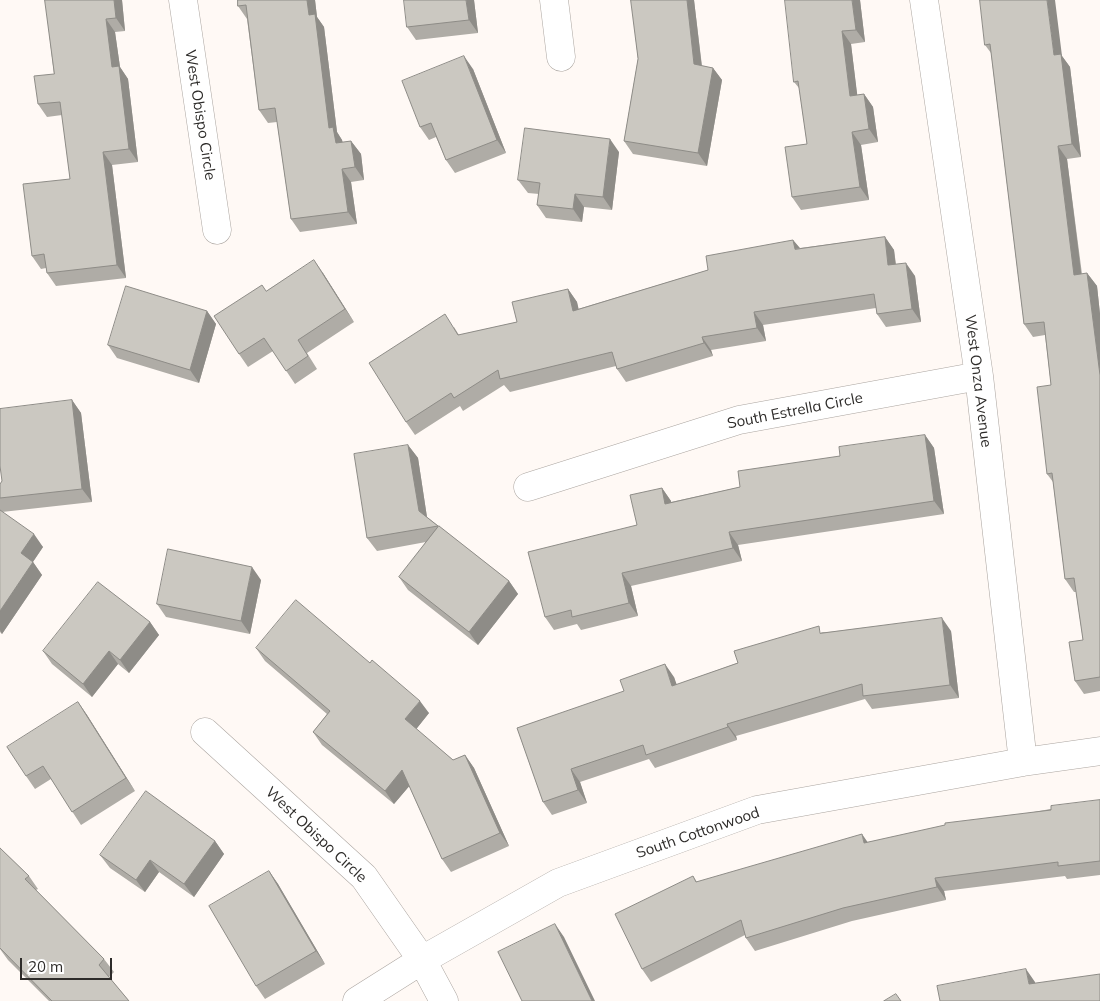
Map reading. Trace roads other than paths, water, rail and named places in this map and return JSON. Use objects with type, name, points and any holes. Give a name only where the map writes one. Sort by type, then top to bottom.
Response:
[{"type":"street","name":"West Obispo Circle","points":[[183,0],[217,230]]},
{"type":"street","points":[[554,0],[561,57]]},
{"type":"street","name":"West Onza Avenue","points":[[924,0],[979,376],[1023,762]]},
{"type":"street","name":"South Estrella Circle","points":[[528,487],[739,420],[979,376]]},
{"type":"street","name":"West Obispo Circle","points":[[205,732],[364,877],[422,960],[444,1001]]},
{"type":"street","name":"South Cottonwood","points":[[357,1001],[422,960],[558,883],[757,810],[1023,762],[1100,752]]}]
